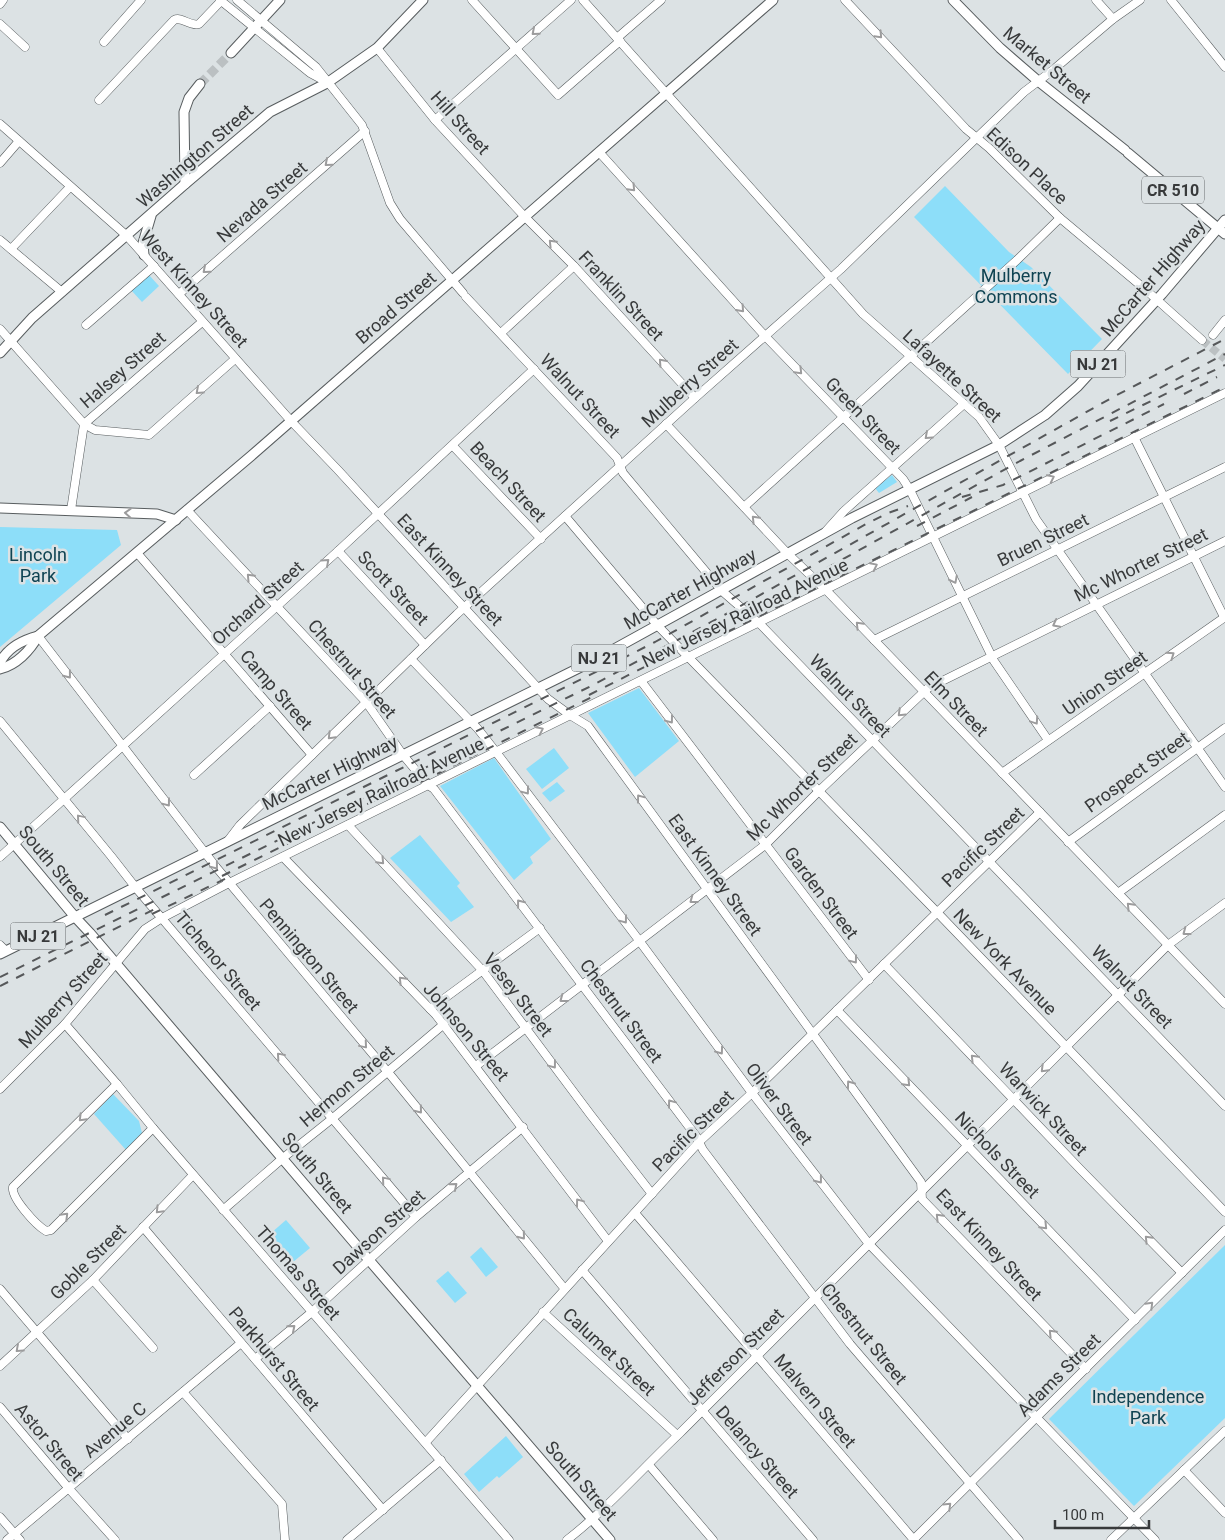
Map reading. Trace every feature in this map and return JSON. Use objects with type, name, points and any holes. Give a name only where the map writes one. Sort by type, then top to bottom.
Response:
[{"type":"main road","points":[[231,52],[280,0]]},
{"type":"main road","name":"Washington Street","points":[[0,353],[32,318],[184,184],[270,112],[327,83],[377,48],[423,0]]},
{"type":"main road","name":"Broad Street","points":[[0,669],[8,667],[31,649],[38,636],[138,554],[524,216],[667,94],[772,0]]},
{"type":"main road","name":"Market Street","points":[[954,1],[1000,48],[1038,81],[1222,231]]},
{"type":"main road","points":[[184,184],[184,112],[189,98],[200,84]]},
{"type":"main road","points":[[144,255],[143,243],[151,214]]},
{"type":"main road","name":"McCarter Highway","points":[[2,950],[136,888],[204,852],[539,688],[658,626],[823,535],[1000,445],[1046,415],[1078,386],[1222,231],[1225,220]]},
{"type":"main road","points":[[0,508],[157,514],[176,520]]},
{"type":"main road","name":"Broad Street","points":[[0,663],[2,657],[24,640],[38,636]]},
{"type":"main road","name":"South Street","points":[[0,827],[75,917],[610,1540]]},
{"type":"street","points":[[0,4],[3,0]]},
{"type":"street","points":[[104,42],[141,0]]},
{"type":"street","points":[[99,100],[174,20],[178,18],[196,25],[221,0],[310,73],[327,83]]},
{"type":"street","name":"Walnut Street","points":[[237,0],[316,67],[362,125],[390,203],[400,219],[465,295],[617,458],[623,473],[722,591],[759,623],[1225,1106]]},
{"type":"street","points":[[472,0],[558,95],[660,0]]},
{"type":"street","points":[[435,120],[571,0]]},
{"type":"street","name":"Lafayette Street","points":[[583,0],[864,314],[979,417],[1000,445],[1036,519],[1225,787]]},
{"type":"street","name":"Edison Place","points":[[845,0],[966,129],[1060,218],[1202,340]]},
{"type":"street","points":[[1096,0],[1113,19]]},
{"type":"street","name":"Mulberry Street","points":[[227,842],[240,825],[464,608],[666,424],[832,278],[1024,92],[1054,70],[1113,19],[1140,0]]},
{"type":"street","points":[[1171,0],[1225,67]]},
{"type":"street","points":[[0,24],[25,47]]},
{"type":"street","name":"Hill Street","points":[[377,48],[435,120],[524,216]]},
{"type":"street","name":"West Kinney Street","points":[[0,124],[127,236],[291,421]]},
{"type":"street","name":"Nevada Street","points":[[179,294],[365,131]]},
{"type":"street","points":[[0,163],[19,141]]},
{"type":"street","name":"Green Street","points":[[599,152],[766,336],[893,468],[910,490],[992,656],[1048,740]]},
{"type":"street","points":[[11,249],[70,186]]},
{"type":"street","name":"Franklin Street","points":[[524,216],[574,266],[695,398]]},
{"type":"street","points":[[744,507],[843,415],[1017,260],[1060,218]]},
{"type":"street","points":[[0,240],[62,292]]},
{"type":"street","points":[[86,325],[154,266]]},
{"type":"street","points":[[501,333],[574,266]]},
{"type":"street","points":[[1213,335],[1225,320]]},
{"type":"street","name":"Halsey Street","points":[[71,510],[84,424],[202,322]]},
{"type":"street","points":[[0,329],[84,424],[95,430],[149,435],[235,359]]},
{"type":"street","name":"Orchard Street","points":[[0,857],[453,446],[534,369]]},
{"type":"street","name":"New Jersey Railroad Avenue","points":[[145,929],[229,883],[1225,393]]},
{"type":"street","points":[[823,535],[844,511],[964,404]]},
{"type":"street","name":"East Kinney Street","points":[[291,421],[548,699],[570,716],[588,726],[921,1182],[922,1199],[1086,1369]]},
{"type":"street","name":"Elm Street","points":[[666,424],[788,554],[826,590],[1225,1004]]},
{"type":"street","points":[[1134,437],[1225,617]]},
{"type":"street","name":"Beach Street","points":[[453,446],[541,538]]},
{"type":"street","name":"Bruen Street","points":[[874,640],[1225,467]]},
{"type":"street","name":"Chestnut Street","points":[[187,510],[366,702],[404,755],[428,785],[434,789],[540,928],[696,1136],[708,1158],[850,1344],[1018,1540]]},
{"type":"street","name":"New York Avenue","points":[[565,516],[658,626],[688,658],[820,791],[1225,1212]]},
{"type":"street","name":"Mc Whorter Street","points":[[476,1066],[765,845],[923,692],[1095,604],[1225,541]]},
{"type":"street","name":"Scott Street","points":[[338,551],[425,645]]},
{"type":"street","name":"Camp Street","points":[[138,554],[312,755]]},
{"type":"street","name":"Union Street","points":[[1002,773],[1225,617]]},
{"type":"street","name":"Pennington Street","points":[[38,636],[93,710],[123,745],[229,883],[388,1072],[564,1288]]},
{"type":"street","name":"Oliver Street","points":[[411,660],[471,722],[496,752],[752,1093],[869,1244],[1155,1540]]},
{"type":"street","name":"Garden Street","points":[[641,681],[869,980]]},
{"type":"street","points":[[194,775],[270,706]]},
{"type":"street","name":"Tichenor Street","points":[[0,721],[136,888],[416,1217]]},
{"type":"street","name":"Prospect Street","points":[[1068,842],[1225,728]]},
{"type":"street","name":"Pacific Street","points":[[426,1442],[564,1288],[699,1142],[869,980],[1040,812]]},
{"type":"street","points":[[1118,893],[1225,815]]},
{"type":"street","name":"Vesey Street","points":[[348,825],[482,970],[652,1194]]},
{"type":"street","name":"Johnson Street","points":[[283,857],[444,1024],[608,1241]]},
{"type":"street","name":"Jefferson Street","points":[[567,1540],[593,1520],[649,1465],[814,1297],[1168,945],[1225,903]]},
{"type":"street","points":[[430,1009],[540,928]]},
{"type":"street","name":"Mulberry Street","points":[[0,1088],[65,1024],[145,929]]},
{"type":"street","name":"Warwick Street","points":[[884,964],[1182,1273]]},
{"type":"street","points":[[1217,996],[1225,990]]},
{"type":"street","name":"Nichols Street","points":[[837,1010],[1135,1320]]},
{"type":"street","name":"Thomas Street","points":[[65,1024],[223,1210],[426,1442],[508,1540]]},
{"type":"street","name":"Hermon Street","points":[[223,1210],[444,1024]]},
{"type":"street","points":[[117,1084],[13,1187],[13,1194],[39,1227],[46,1231],[51,1230],[153,1128]]},
{"type":"street","name":"Dawson Street","points":[[255,1359],[312,1312],[416,1217],[523,1127]]},
{"type":"street","name":"Goble Street","points":[[0,1366],[93,1280],[193,1175]]},
{"type":"street","name":"Malvern Street","points":[[635,1213],[913,1540]]},
{"type":"street","name":"Parkhurst Street","points":[[143,1227],[383,1510]]},
{"type":"street","name":"Adams Street","points":[[913,1540],[1225,1230]]},
{"type":"street","name":"Delancy Street","points":[[582,1270],[813,1540]]},
{"type":"street","points":[[93,1280],[153,1348]]},
{"type":"street","points":[[0,1289],[128,1439]]},
{"type":"street","name":"Calumet Street","points":[[543,1312],[677,1435]]},
{"type":"street","name":"Avenue C","points":[[8,1540],[17,1537],[69,1489],[241,1343]]},
{"type":"street","points":[[183,1392],[282,1504],[285,1540]]},
{"type":"street","name":"Astor Street","points":[[0,1407],[115,1540]]},
{"type":"street","points":[[1111,1540],[1225,1431]]},
{"type":"street","points":[[347,1540],[441,1460]]},
{"type":"street","points":[[649,1465],[713,1540]]},
{"type":"street","points":[[1184,1470],[1225,1513]]},
{"type":"street","points":[[0,1517],[17,1537]]},
{"type":"green space","name":"Mulberry Commons","points":[[945,186],[1009,252],[1031,267],[1102,339],[1068,374],[914,217]]},
{"type":"green space","points":[[149,275],[159,286],[142,302],[131,290]]},
{"type":"green space","points":[[892,475],[897,482],[879,493],[875,488]]},
{"type":"green space","name":"Lincoln Park","points":[[0,527],[117,530],[121,545],[0,647]]},
{"type":"green space","points":[[639,688],[679,741],[635,777],[588,713]]},
{"type":"green space","points":[[554,748],[569,768],[542,789],[526,769]]},
{"type":"green space","points":[[494,758],[551,839],[530,857],[533,863],[514,880],[440,786]]},
{"type":"green space","points":[[557,782],[565,791],[550,802],[542,793]]},
{"type":"green space","points":[[420,835],[460,883],[457,886],[474,907],[451,922],[390,858]]},
{"type":"green space","points":[[113,1094],[139,1121],[142,1133],[126,1150],[94,1114]]},
{"type":"green space","points":[[286,1220],[310,1248],[287,1267],[263,1240]]},
{"type":"green space","name":"Independence Park","points":[[1225,1245],[1225,1418],[1134,1506],[1049,1419]]},
{"type":"green space","points":[[481,1247],[498,1267],[486,1277],[470,1257]]},
{"type":"green space","points":[[448,1271],[467,1293],[455,1303],[436,1281]]},
{"type":"green space","points":[[506,1436],[523,1457],[479,1492],[464,1474]]},
{"type":"tunnel","points":[[200,84],[231,53]]},
{"type":"tunnel","points":[[1202,340],[1225,359]]},
{"type":"railway","points":[[0,977],[591,686],[728,613],[1115,396],[1225,339]]},
{"type":"railway","points":[[589,695],[688,645],[1020,461],[1225,354]]},
{"type":"railway","points":[[1110,421],[1225,365]]},
{"type":"railway","points":[[1184,394],[1217,377]]},
{"type":"railway","points":[[727,632],[1225,387]]},
{"type":"railway","points":[[962,497],[1003,485],[1164,404]]},
{"type":"railway","points":[[917,526],[972,497]]},
{"type":"railway","points":[[105,915],[604,668],[655,642],[866,524],[908,506]]},
{"type":"railway","points":[[421,782],[598,694]]},
{"type":"railway","points":[[222,876],[426,775]]},
{"type":"railway","points":[[152,914],[231,876]]},
{"type":"railway","points":[[0,986],[157,908]]}]
